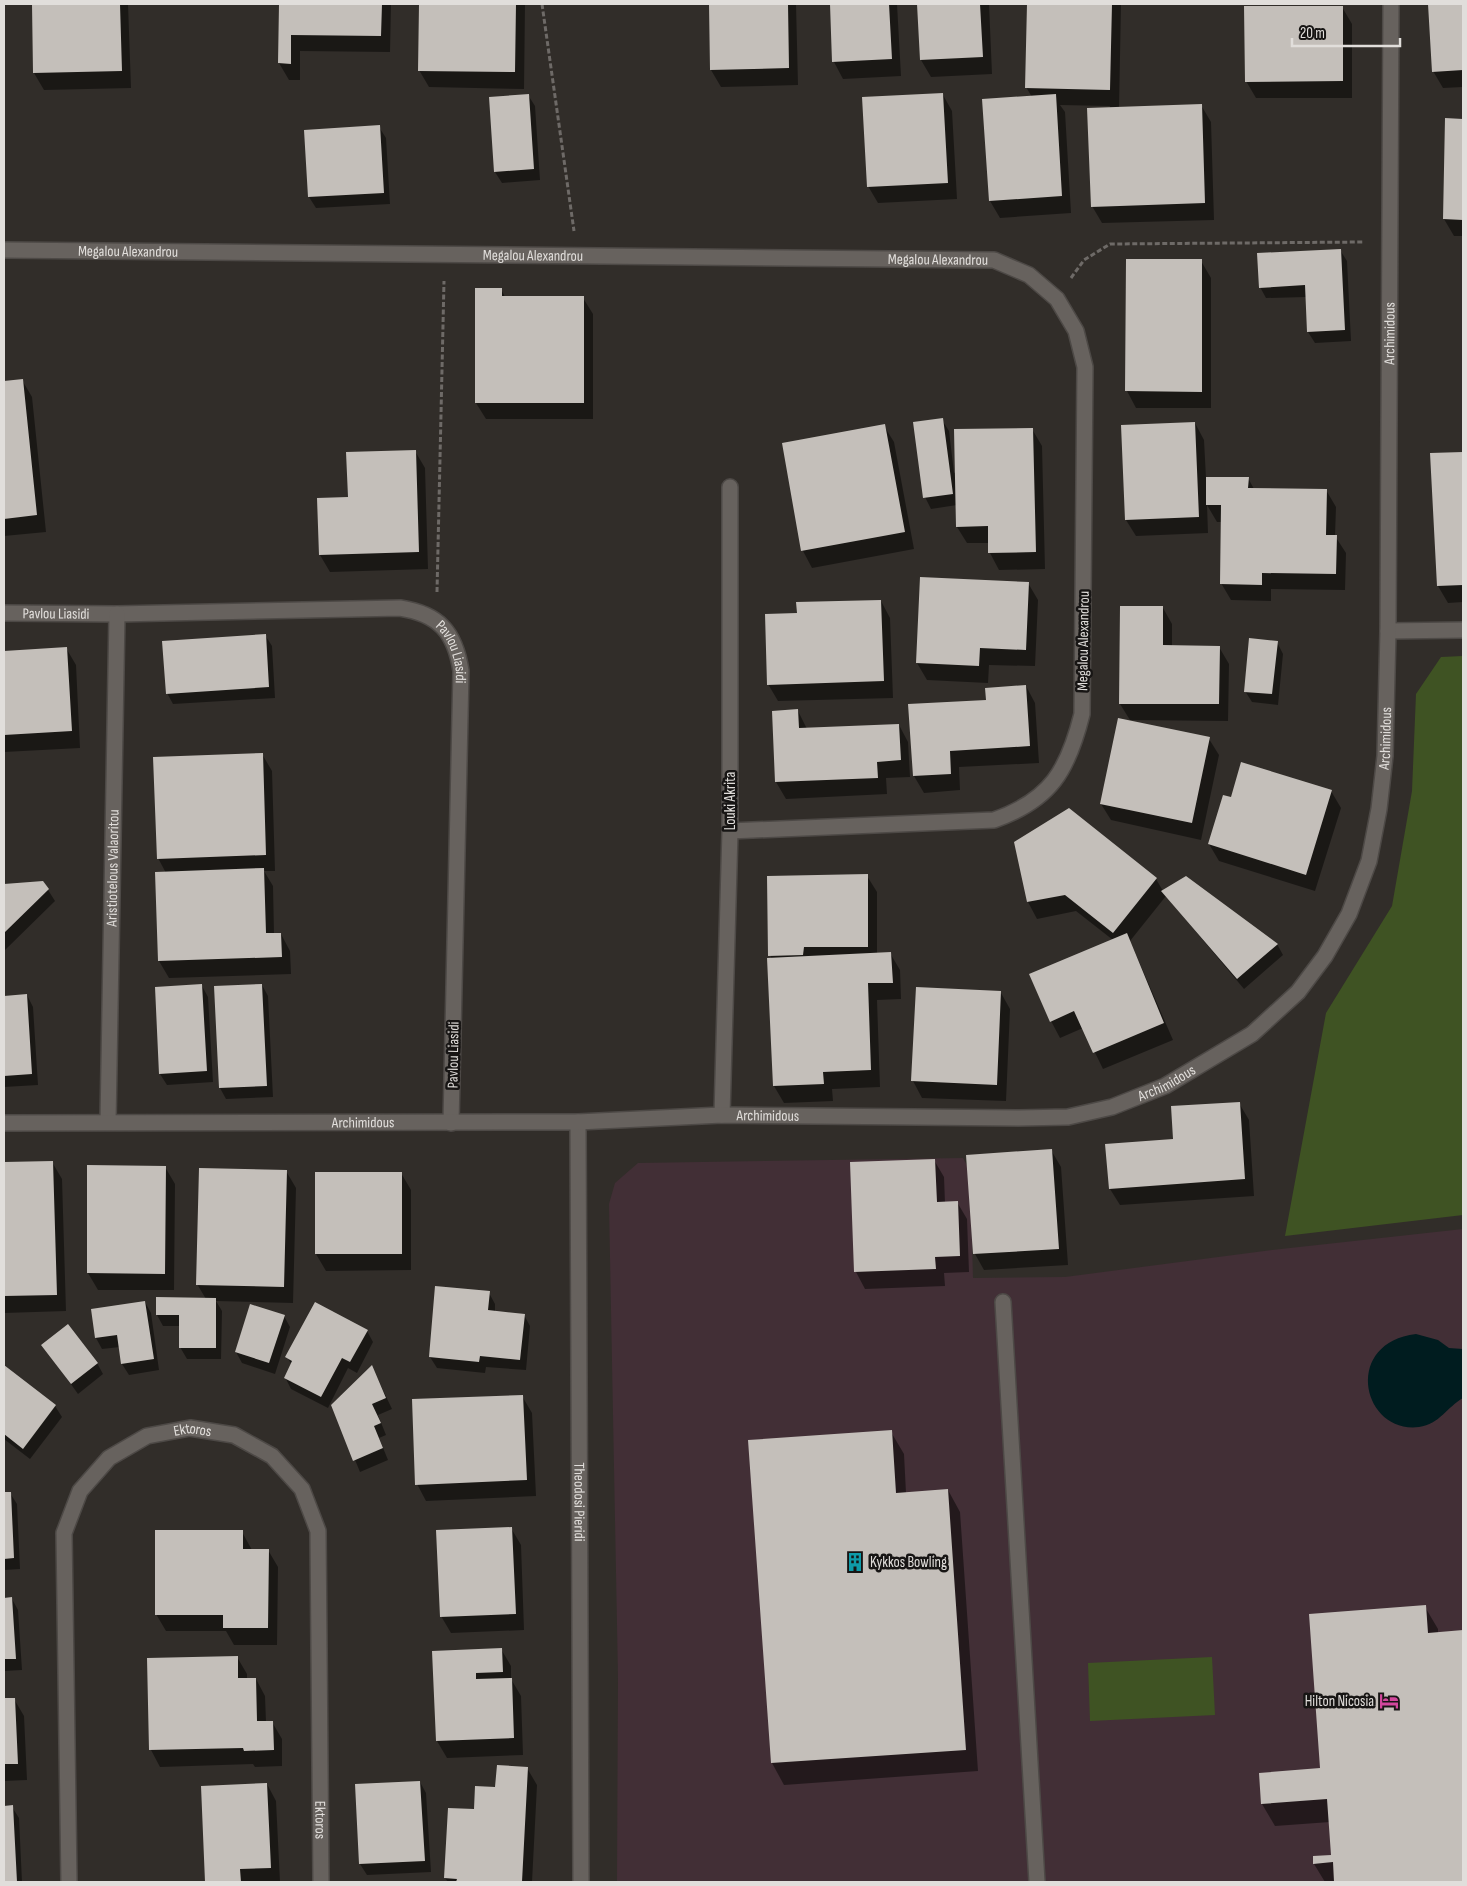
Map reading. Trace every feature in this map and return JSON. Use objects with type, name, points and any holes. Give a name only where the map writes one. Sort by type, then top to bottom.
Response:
[{"type":"street","name":"Archimidous","points":[[4,1123],[578,1122],[722,1115],[1068,1117],[1112,1107],[1165,1086],[1252,1034],[1298,992],[1325,956],[1349,914],[1369,861],[1379,809],[1385,756],[1388,631],[1391,4]]},
{"type":"street","name":"Megalou Alexandrou","points":[[4,250],[994,260],[1029,275],[1057,299],[1076,331],[1085,367],[1082,714],[1073,750],[1054,781],[1027,806],[994,820],[730,831]]},
{"type":"street","name":"Louki Akrita","points":[[722,1115],[730,831],[730,487]]},
{"type":"street","name":"Pavlou Liasidi","points":[[4,613],[117,614],[400,608],[419,611],[436,620],[450,634],[458,651],[461,671],[451,1123]]},
{"type":"street","name":"Aristiotelous Valaoritou","points":[[108,1122],[117,614]]},
{"type":"street","points":[[1388,631],[1463,630]]},
{"type":"street","name":"Theodosi Pieridi","points":[[578,1122],[581,1882]]},
{"type":"street","points":[[1003,1302],[1037,1882]]},
{"type":"street","name":"Ektoros","points":[[69,1882],[64,1533],[80,1492],[109,1458],[147,1436],[190,1428],[234,1435],[272,1456],[302,1489],[318,1531],[321,1882]]},
{"type":"path","points":[[542,4],[578,255]]},
{"type":"path","points":[[1057,299],[1084,260],[1110,244],[1390,242]]},
{"type":"path","points":[[436,620],[444,254]]},
{"type":"shaded area","points":[[963,1158],[970,1171],[973,1278],[1065,1277],[1272,1250],[1463,1229],[1463,1882],[617,1882],[618,1677],[609,1204],[615,1183],[638,1163]]},
{"type":"green space","points":[[1463,656],[1463,1215],[1285,1236],[1326,1013],[1392,906],[1412,791],[1416,694],[1441,657]]},
{"type":"green space","points":[[1212,1657],[1215,1715],[1090,1721],[1088,1663]]},
{"type":"water","points":[[1416,1334],[1438,1340],[1449,1348],[1463,1349],[1463,1398],[1438,1419],[1419,1427],[1399,1425],[1384,1417],[1373,1403],[1368,1387],[1369,1369],[1377,1353],[1393,1341]]},
{"type":"building","points":[[32,4],[120,4],[122,71],[33,73]]},
{"type":"building","points":[[279,4],[382,4],[381,36],[291,35],[291,64],[278,63]]},
{"type":"building","points":[[419,4],[516,4],[515,72],[418,71]]},
{"type":"building","points":[[709,4],[788,4],[789,68],[710,70]]},
{"type":"building","points":[[830,4],[889,4],[892,59],[832,62]]},
{"type":"building","points":[[917,4],[980,4],[983,57],[920,60]]},
{"type":"building","points":[[1027,4],[1112,4],[1110,90],[1025,88]]},
{"type":"building","points":[[1428,4],[1463,4],[1463,70],[1432,72]]},
{"type":"building","points":[[1244,6],[1343,6],[1343,81],[1245,82]]},
{"type":"building","points":[[943,93],[948,183],[867,187],[862,97]]},
{"type":"building","points":[[529,94],[534,169],[494,172],[489,97]]},
{"type":"building","points":[[1056,94],[1062,196],[989,201],[982,99]]},
{"type":"building","points":[[1202,104],[1205,203],[1091,207],[1087,108]]},
{"type":"building","points":[[1445,118],[1463,119],[1463,220],[1443,219]]},
{"type":"building","points":[[380,125],[384,193],[308,197],[304,130]]},
{"type":"building","points":[[1341,249],[1345,330],[1307,332],[1305,285],[1259,288],[1257,253]]},
{"type":"building","points":[[1126,259],[1202,259],[1202,392],[1125,391]]},
{"type":"building","points":[[475,288],[502,288],[502,296],[584,296],[584,403],[475,403]]},
{"type":"building","points":[[23,379],[37,515],[4,519],[4,381]]},
{"type":"building","points":[[943,418],[953,494],[923,498],[913,422]]},
{"type":"building","points":[[1195,422],[1199,517],[1125,520],[1121,425]]},
{"type":"building","points":[[885,424],[905,532],[801,551],[782,443]]},
{"type":"building","points":[[1033,428],[1036,552],[988,553],[988,526],[956,527],[954,429]]},
{"type":"building","points":[[416,450],[419,552],[319,555],[317,498],[348,497],[346,452]]},
{"type":"building","points":[[1463,452],[1463,585],[1437,586],[1430,453]]},
{"type":"building","points":[[1206,477],[1249,477],[1248,488],[1327,489],[1326,535],[1337,535],[1336,574],[1262,573],[1262,585],[1220,584],[1221,505],[1206,505]]},
{"type":"building","points":[[920,577],[1029,582],[1026,650],[980,648],[979,666],[916,663]]},
{"type":"building","points":[[881,600],[884,681],[767,685],[765,614],[797,613],[796,602]]},
{"type":"building","points":[[1120,606],[1163,606],[1163,645],[1220,646],[1219,704],[1119,704]]},
{"type":"building","points":[[266,634],[269,687],[166,694],[162,641]]},
{"type":"building","points":[[1249,638],[1278,641],[1272,694],[1244,692]]},
{"type":"building","points":[[67,647],[72,731],[4,735],[4,651]]},
{"type":"building","points":[[1026,685],[1030,746],[950,751],[951,774],[913,776],[908,704],[986,700],[985,688]]},
{"type":"building","points":[[798,709],[799,728],[899,724],[901,760],[877,762],[878,778],[775,782],[772,711]]},
{"type":"building","points":[[1118,718],[1210,737],[1192,823],[1100,804]]},
{"type":"building","points":[[263,753],[266,855],[157,859],[153,757]]},
{"type":"building","points":[[1241,762],[1332,790],[1306,875],[1208,844],[1223,795],[1231,797]]},
{"type":"building","points":[[1069,808],[1157,878],[1113,933],[1065,895],[1027,902],[1014,842]]},
{"type":"building","points":[[264,868],[266,933],[281,933],[282,957],[158,961],[155,872]]},
{"type":"building","points":[[868,874],[868,947],[804,947],[803,955],[768,956],[767,876]]},
{"type":"building","points":[[1186,876],[1278,944],[1237,979],[1161,891]]},
{"type":"building","points":[[43,881],[49,889],[4,933],[4,884]]},
{"type":"building","points":[[1127,933],[1164,1023],[1093,1053],[1074,1011],[1050,1022],[1029,974]]},
{"type":"building","points":[[891,952],[893,983],[868,983],[871,1070],[823,1072],[824,1084],[773,1086],[767,958]]},
{"type":"building","points":[[202,984],[207,1071],[159,1074],[155,987]]},
{"type":"building","points":[[262,984],[267,1086],[219,1088],[214,986]]},
{"type":"building","points":[[916,987],[1001,991],[997,1085],[911,1081]]},
{"type":"building","points":[[27,994],[32,1074],[4,1076],[4,996]]},
{"type":"building","points":[[1240,1102],[1245,1179],[1109,1189],[1105,1144],[1173,1139],[1171,1106]]},
{"type":"building","points":[[1052,1149],[1059,1249],[973,1254],[966,1155]]},
{"type":"building","points":[[935,1159],[937,1202],[958,1201],[960,1256],[935,1257],[936,1269],[854,1272],[850,1162]]},
{"type":"building","points":[[53,1161],[57,1295],[4,1296],[4,1162]]},
{"type":"building","points":[[87,1165],[166,1166],[165,1274],[87,1273]]},
{"type":"building","points":[[199,1168],[287,1170],[284,1287],[196,1285]]},
{"type":"building","points":[[315,1172],[402,1172],[402,1254],[315,1254]]},
{"type":"building","points":[[435,1286],[490,1291],[488,1310],[525,1314],[520,1360],[480,1356],[479,1362],[429,1357]]},
{"type":"building","points":[[156,1297],[216,1298],[216,1348],[179,1348],[179,1315],[156,1315]]},
{"type":"building","points":[[145,1301],[154,1359],[121,1364],[117,1335],[95,1338],[91,1309]]},
{"type":"building","points":[[315,1302],[368,1330],[350,1362],[342,1358],[321,1397],[284,1378],[292,1361],[285,1357]]},
{"type":"building","points":[[250,1304],[285,1315],[269,1363],[235,1352]]},
{"type":"building","points":[[68,1324],[98,1363],[71,1384],[41,1345]]},
{"type":"building","points":[[4,1365],[56,1405],[23,1449],[4,1434]]},
{"type":"building","points":[[372,1365],[386,1398],[372,1404],[381,1423],[374,1426],[383,1448],[353,1461],[331,1405]]},
{"type":"building","points":[[523,1395],[527,1480],[415,1485],[412,1399]]},
{"type":"building","name":"Kykkos Bowling","points":[[892,1430],[896,1493],[948,1489],[966,1750],[771,1763],[748,1440]]},
{"type":"building","points":[[4,1492],[11,1492],[14,1558],[4,1559]]},
{"type":"building","points":[[512,1527],[516,1614],[440,1617],[436,1530]]},
{"type":"building","points":[[155,1530],[243,1530],[243,1549],[269,1549],[268,1628],[223,1628],[223,1615],[155,1615]]},
{"type":"building","points":[[12,1597],[16,1659],[4,1659],[4,1598]]},
{"type":"building","name":"Hilton Nicosia","points":[[1426,1605],[1428,1633],[1463,1630],[1463,1882],[1334,1882],[1333,1862],[1313,1864],[1313,1856],[1331,1855],[1327,1799],[1261,1804],[1259,1773],[1320,1768],[1309,1614]]},
{"type":"building","points":[[502,1648],[503,1672],[476,1673],[476,1679],[512,1678],[514,1738],[436,1741],[432,1651]]},
{"type":"building","points":[[238,1656],[238,1678],[256,1678],[257,1721],[273,1721],[274,1750],[244,1751],[243,1748],[149,1750],[147,1658]]},
{"type":"building","points":[[4,1698],[15,1698],[18,1764],[4,1764]]},
{"type":"building","points":[[497,1765],[528,1767],[522,1882],[456,1882],[457,1879],[444,1878],[448,1808],[474,1809],[475,1786],[495,1787]]},
{"type":"building","points":[[420,1781],[425,1861],[359,1864],[355,1784]]},
{"type":"building","points":[[267,1783],[271,1868],[240,1869],[241,1882],[205,1882],[201,1786]]},
{"type":"building","points":[[13,1805],[17,1882],[4,1882],[4,1806]]},
{"type":"place","name":"Kykkos Bowling","points":[[855,1562]]},
{"type":"place","name":"Hilton Nicosia","points":[[1389,1701]]}]
